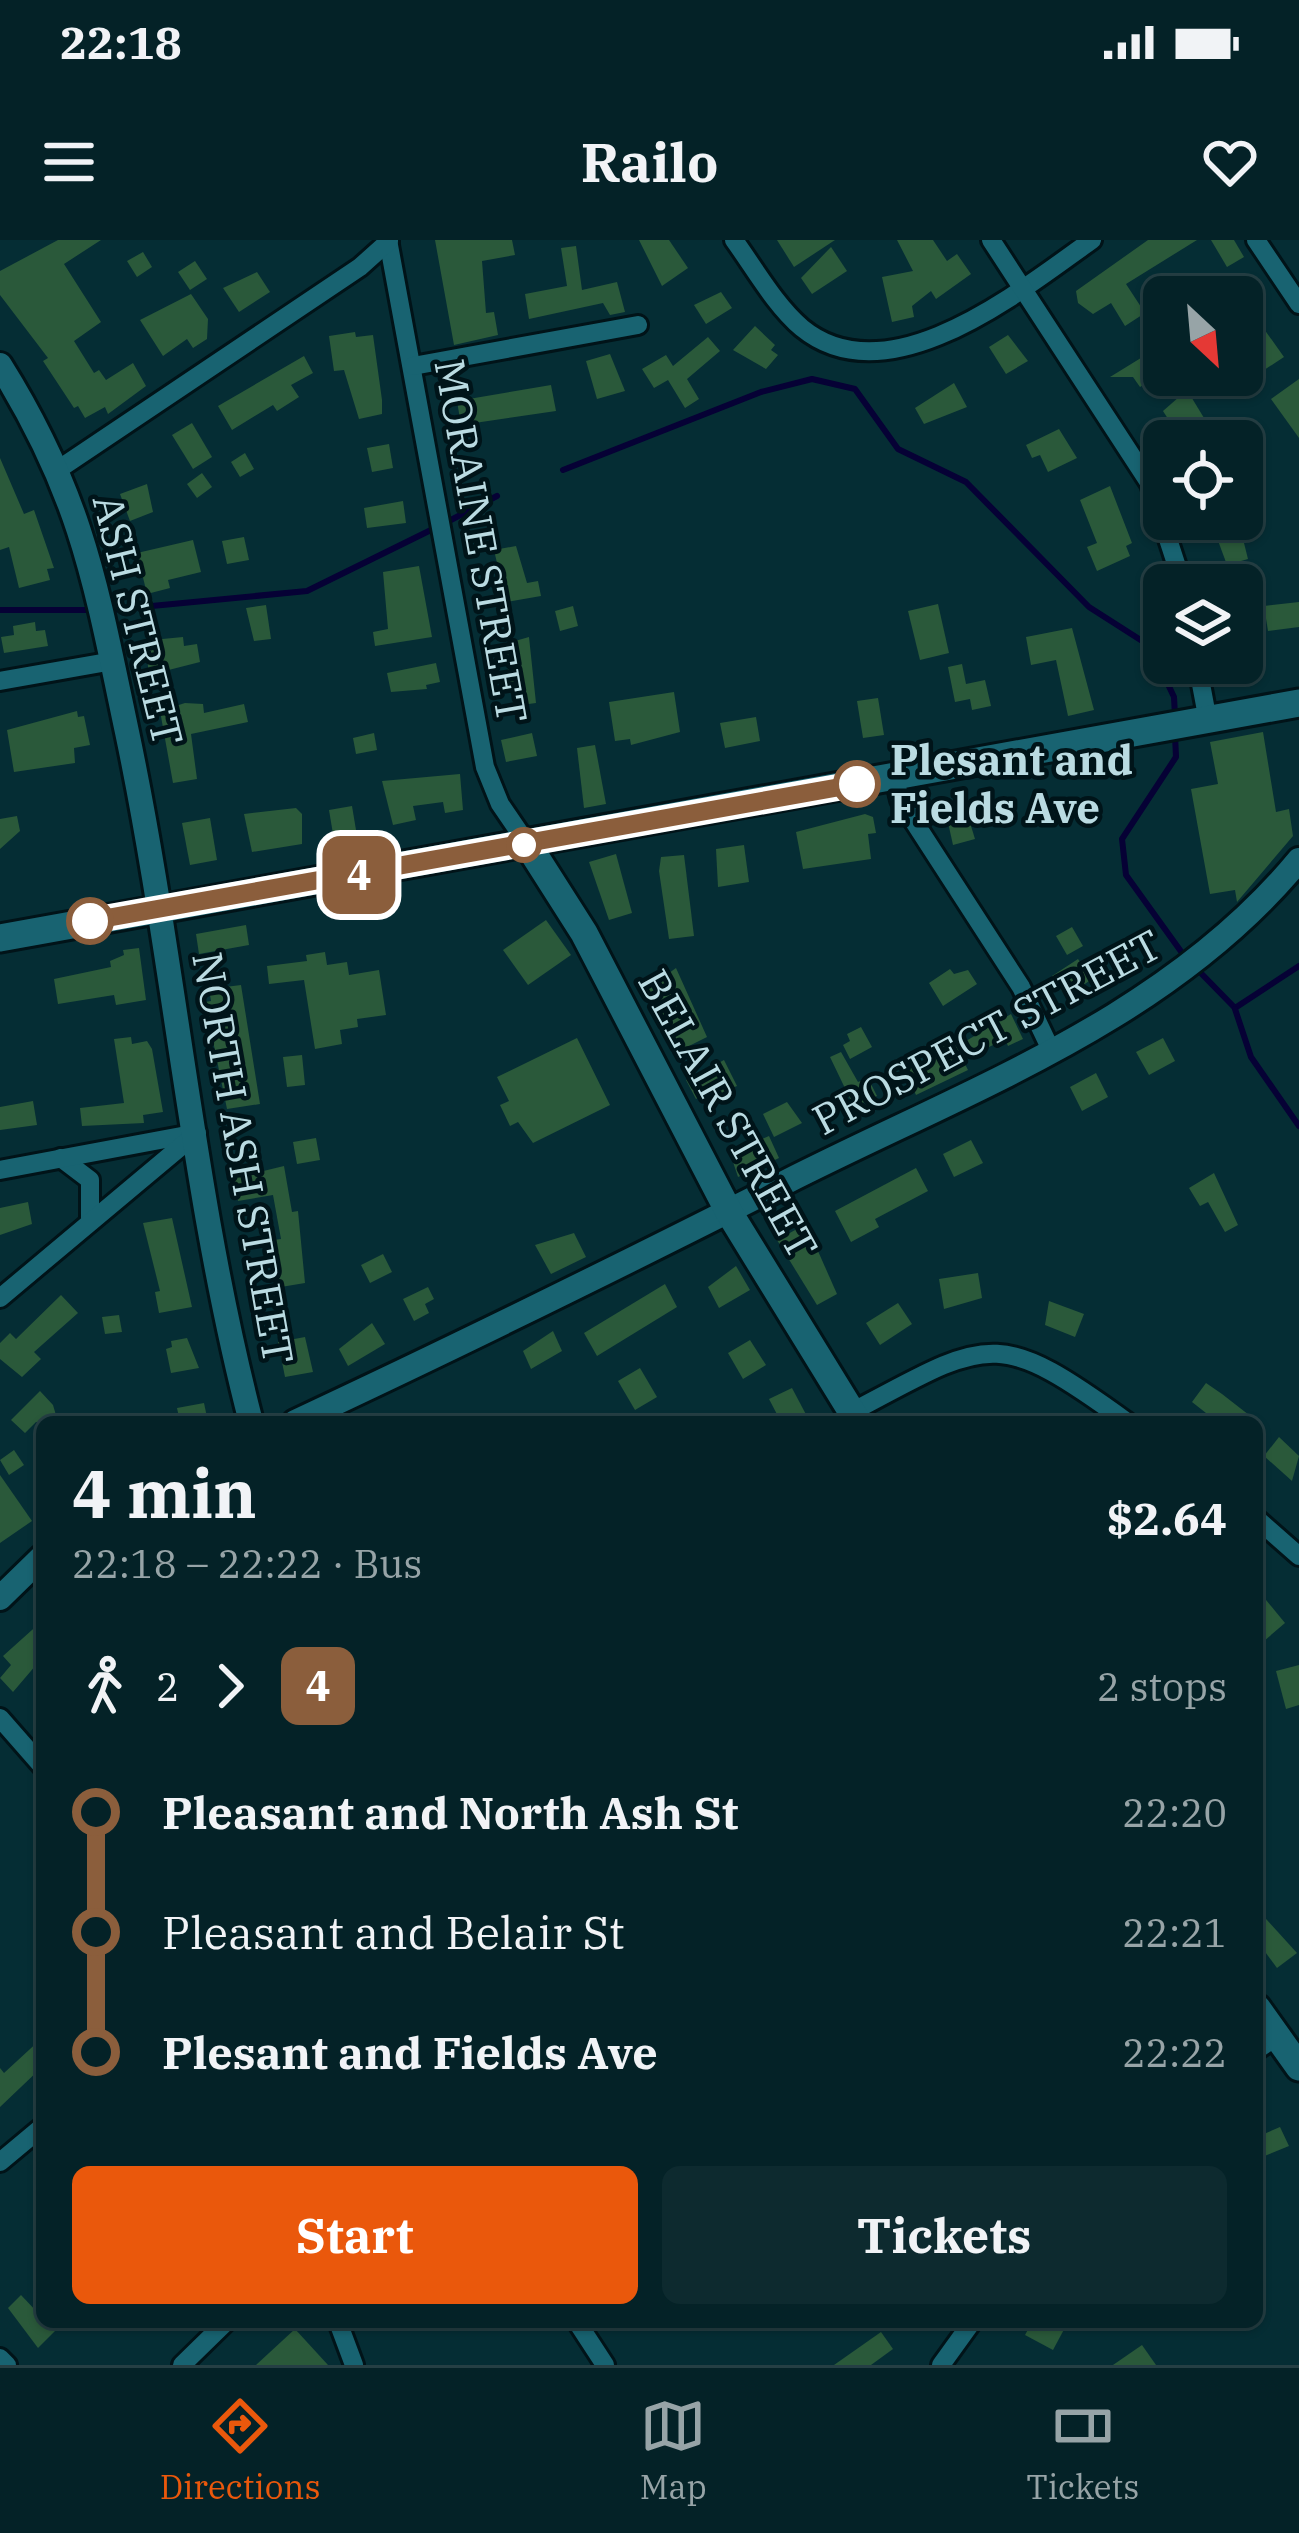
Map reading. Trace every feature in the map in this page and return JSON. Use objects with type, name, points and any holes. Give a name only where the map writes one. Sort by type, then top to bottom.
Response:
[{"type":"main road","points":[[0,938],[1299,703]]},
{"type":"main road","name":"BELAIR STREET","points":[[528,845],[584,933],[730,1214],[854,1416]]},
{"type":"main road","points":[[1267,2043],[1299,2067]]},
{"type":"street","points":[[734,240],[803,328],[831,343],[873,352],[929,341],[1024,288],[1092,240]]},
{"type":"street","points":[[991,240],[1150,484],[1176,564]]},
{"type":"street","points":[[1256,240],[1299,304]]},
{"type":"street","points":[[59,469],[360,267],[388,241]]},
{"type":"street","name":"MORAINE STREET","points":[[388,241],[485,766],[500,804],[528,845]]},
{"type":"street","points":[[413,366],[638,325]]},
{"type":"street","name":"ASH STREET","points":[[0,365],[59,469],[103,610],[159,908]]},
{"type":"street","points":[[0,681],[113,661]]},
{"type":"street","points":[[1199,684],[1202,722]]},
{"type":"street","points":[[895,778],[900,800],[1021,986],[1051,1050]]},
{"type":"street","name":"PROSPECT STREET","points":[[308,1416],[730,1214],[1051,1050],[1192,966],[1299,860]]},
{"type":"street","name":"NORTH ASH STREET","points":[[159,908],[215,1256],[250,1416]]},
{"type":"street","points":[[0,1170],[197,1133]]},
{"type":"street","points":[[0,1298],[197,1133]]},
{"type":"street","points":[[61,1158],[90,1180],[90,1222]]},
{"type":"street","points":[[857,1416],[948,1361],[1008,1353],[1033,1358],[1118,1416]]},
{"type":"street","points":[[1263,1524],[1299,1556]]},
{"type":"street","points":[[0,1598],[36,1563]]},
{"type":"street","points":[[0,1718],[36,1759]]},
{"type":"street","points":[[0,2162],[36,2132]]},
{"type":"street","points":[[182,2365],[220,2328]]},
{"type":"street","points":[[340,2328],[354,2365]]},
{"type":"street","points":[[581,2328],[605,2365]]},
{"type":"street","points":[[941,2365],[968,2328]]},
{"type":"street","points":[[0,2358],[7,2365]]},
{"type":"building","points":[[58,240],[101,240],[64,264],[101,322],[74,341],[94,373],[99,370],[106,380],[133,363],[146,386],[108,414],[105,407],[85,418],[78,406],[74,408],[43,361],[48,358],[0,295],[0,271]]},
{"type":"building","points":[[435,240],[512,240],[515,255],[482,261],[486,313],[494,312],[498,335],[454,345]]},
{"type":"building","points":[[639,240],[669,240],[688,268],[662,286]]},
{"type":"building","points":[[777,240],[835,240],[794,267]]},
{"type":"building","points":[[897,240],[933,240],[947,261],[957,254],[971,274],[936,299],[931,291],[912,306],[914,317],[892,322],[882,277],[913,271]]},
{"type":"building","points":[[1148,240],[1197,240],[1126,284],[1143,314],[1125,326],[1111,303],[1093,314],[1078,303],[1076,291]]},
{"type":"building","points":[[1211,240],[1234,240],[1244,257],[1227,267]]},
{"type":"building","points":[[576,246],[582,290],[617,282],[625,312],[610,315],[603,303],[529,319],[525,294],[567,286],[561,248]]},
{"type":"building","points":[[831,247],[847,271],[812,294],[801,278]]},
{"type":"building","points":[[143,252],[152,267],[137,277],[127,261]]},
{"type":"building","points":[[195,261],[207,279],[190,290],[178,272]]},
{"type":"building","points":[[257,272],[270,292],[239,312],[223,288]]},
{"type":"building","points":[[721,292],[732,308],[706,324],[694,305]]},
{"type":"building","points":[[191,294],[208,319],[207,339],[193,348],[187,339],[163,356],[140,320]]},
{"type":"building","points":[[755,326],[775,345],[771,350],[778,355],[766,369],[733,350]]},
{"type":"building","points":[[1263,328],[1284,357],[1263,371]]},
{"type":"building","points":[[355,332],[356,337],[373,335],[382,400],[382,414],[359,419],[344,370],[334,371],[329,336]]},
{"type":"building","points":[[1008,335],[1028,361],[1006,374],[989,347]]},
{"type":"building","points":[[708,337],[720,351],[687,379],[699,399],[685,408],[668,380],[654,388],[642,369],[666,355],[673,366]]},
{"type":"building","points":[[610,354],[625,391],[597,399],[586,361]]},
{"type":"building","points":[[304,356],[313,373],[291,385],[299,397],[277,411],[273,405],[232,430],[218,406]]},
{"type":"building","points":[[1143,357],[1140,387],[1133,377],[1110,377]]},
{"type":"building","points":[[1299,379],[1299,438],[1271,399]]},
{"type":"building","points":[[954,383],[967,407],[924,424],[915,408]]},
{"type":"building","points":[[551,385],[556,411],[461,425],[457,401]]},
{"type":"building","points":[[1180,396],[1191,396],[1205,420],[1169,420],[1163,411]]},
{"type":"building","points":[[192,423],[212,457],[193,469],[172,435]]},
{"type":"building","points":[[1059,429],[1077,458],[1048,472],[1040,455],[1032,458],[1026,445]]},
{"type":"building","points":[[389,444],[393,468],[372,472],[367,448]]},
{"type":"building","points":[[245,453],[254,469],[240,477],[231,462]]},
{"type":"building","points":[[0,458],[24,514],[34,510],[54,568],[47,569],[50,580],[19,588],[9,547],[0,550]]},
{"type":"building","points":[[202,473],[212,487],[197,498],[187,484]]},
{"type":"building","points":[[147,484],[153,512],[130,521],[120,494]]},
{"type":"building","points":[[1110,486],[1132,543],[1126,546],[1130,556],[1097,571],[1087,547],[1097,543],[1080,500]]},
{"type":"building","points":[[403,501],[406,523],[367,528],[364,508]]},
{"type":"building","points":[[244,537],[249,560],[227,564],[222,541]]},
{"type":"building","points":[[193,540],[201,572],[168,580],[170,588],[147,594],[137,553]]},
{"type":"building","points":[[1218,540],[1243,540],[1248,559],[1227,564]]},
{"type":"building","points":[[516,546],[527,583],[538,581],[541,596],[506,602],[494,550]]},
{"type":"building","points":[[419,566],[432,637],[375,646],[373,632],[388,629],[383,572]]},
{"type":"building","points":[[1299,602],[1299,627],[1268,631],[1264,606]]},
{"type":"building","points":[[938,604],[949,653],[920,660],[908,611]]},
{"type":"building","points":[[266,605],[271,639],[254,641],[246,608]]},
{"type":"building","points":[[573,606],[578,626],[560,631],[555,611]]},
{"type":"building","points":[[35,622],[36,631],[45,630],[48,646],[4,653],[1,637],[14,635],[13,626]]},
{"type":"building","points":[[1072,628],[1094,710],[1068,716],[1056,660],[1031,665],[1026,637]]},
{"type":"building","points":[[183,637],[184,646],[197,644],[200,662],[149,675],[146,649],[152,640]]},
{"type":"building","points":[[529,637],[536,703],[514,706],[507,664],[497,665],[494,647]]},
{"type":"building","points":[[436,663],[440,682],[426,685],[427,689],[391,692],[387,673]]},
{"type":"building","points":[[962,664],[966,684],[985,680],[991,706],[972,710],[970,699],[955,702],[948,667]]},
{"type":"building","points":[[674,692],[680,732],[631,745],[630,739],[615,741],[609,702]]},
{"type":"building","points":[[878,698],[884,735],[863,738],[857,701]]},
{"type":"building","points":[[185,703],[203,704],[204,713],[244,704],[248,722],[191,734],[197,779],[173,783],[160,711]]},
{"type":"building","points":[[77,711],[78,717],[84,716],[90,745],[74,748],[75,763],[14,772],[7,730]]},
{"type":"building","points":[[756,717],[760,741],[725,748],[720,723]]},
{"type":"building","points":[[1263,732],[1276,812],[1289,809],[1293,836],[1237,902],[1235,890],[1210,894],[1191,789],[1218,784],[1210,742]]},
{"type":"building","points":[[374,733],[377,750],[356,754],[353,738]]},
{"type":"building","points":[[532,733],[537,756],[506,762],[501,740]]},
{"type":"building","points":[[595,745],[606,804],[584,808],[577,748]]},
{"type":"building","points":[[460,774],[463,810],[445,813],[443,802],[413,806],[416,820],[393,825],[382,781]]},
{"type":"building","points":[[964,803],[975,839],[953,845],[945,809]]},
{"type":"building","points":[[352,806],[356,830],[333,834],[329,810]]},
{"type":"building","points":[[296,808],[302,814],[302,844],[252,852],[244,814]]},
{"type":"building","points":[[865,814],[873,817],[876,833],[868,834],[871,859],[803,869],[796,832]]},
{"type":"building","points":[[17,816],[20,831],[0,849],[0,819]]},
{"type":"building","points":[[210,818],[217,860],[190,865],[182,823]]},
{"type":"building","points":[[744,845],[749,882],[718,887],[716,849]]},
{"type":"building","points":[[616,854],[632,913],[609,920],[589,862]]},
{"type":"building","points":[[684,855],[694,936],[669,939],[661,857]]},
{"type":"building","points":[[546,920],[571,955],[528,985],[503,950]]},
{"type":"building","points":[[246,925],[249,945],[199,954],[196,934]]},
{"type":"building","points":[[1072,927],[1083,946],[1067,955],[1056,936]]},
{"type":"building","points":[[139,948],[146,1000],[116,1005],[114,995],[58,1004],[54,979],[111,967],[110,961],[124,955],[123,950]]},
{"type":"building","points":[[325,952],[327,965],[347,962],[349,975],[379,970],[386,1015],[357,1019],[358,1027],[340,1030],[342,1044],[315,1049],[304,980],[269,984],[267,966],[307,961],[306,955]]},
{"type":"building","points":[[1078,959],[1092,979],[1066,997],[1052,976]]},
{"type":"building","points":[[676,968],[707,1037],[681,1050],[658,1005],[653,1008],[644,991]]},
{"type":"building","points":[[950,969],[954,974],[968,970],[977,984],[943,1006],[929,983]]},
{"type":"building","points":[[241,985],[260,1104],[227,1109],[205,1002],[211,1001],[209,989]]},
{"type":"building","points":[[1011,1014],[1023,1039],[1008,1046],[1005,1039],[963,1060],[968,1070],[916,1095],[905,1071],[933,1057],[933,1045],[950,1036],[956,1047]]},
{"type":"building","points":[[861,1027],[872,1047],[850,1059],[843,1045],[850,1041],[847,1034]]},
{"type":"building","points":[[131,1037],[132,1044],[147,1041],[152,1049],[163,1112],[143,1115],[144,1123],[82,1126],[80,1108],[124,1103],[114,1039]]},
{"type":"building","points":[[577,1038],[610,1105],[533,1143],[518,1122],[510,1126],[500,1105],[509,1101],[497,1077]]},
{"type":"building","points":[[1163,1038],[1175,1061],[1149,1075],[1136,1052]]},
{"type":"building","points":[[841,1052],[858,1082],[868,1078],[877,1096],[854,1107],[830,1057]]},
{"type":"building","points":[[302,1055],[305,1085],[287,1087],[283,1057]]},
{"type":"building","points":[[724,1060],[737,1086],[732,1088],[735,1094],[710,1106],[704,1094],[696,1099],[686,1080]]},
{"type":"building","points":[[1096,1073],[1108,1097],[1082,1111],[1070,1087]]},
{"type":"building","points":[[33,1101],[37,1125],[0,1130],[0,1107]]},
{"type":"building","points":[[787,1102],[802,1123],[774,1137],[763,1114]]},
{"type":"building","points":[[769,1136],[779,1158],[738,1177],[730,1153]]},
{"type":"building","points":[[316,1138],[320,1160],[297,1164],[293,1142]]},
{"type":"building","points":[[971,1140],[983,1163],[954,1177],[943,1154]]},
{"type":"building","points":[[284,1166],[292,1212],[298,1211],[305,1283],[275,1288],[274,1240],[281,1239],[273,1195],[238,1201],[234,1178]]},
{"type":"building","points":[[916,1168],[928,1191],[875,1219],[879,1227],[851,1242],[835,1211]]},
{"type":"building","points":[[1214,1173],[1238,1225],[1225,1232],[1208,1202],[1200,1206],[1189,1188]]},
{"type":"building","points":[[28,1202],[32,1224],[0,1235],[0,1208]]},
{"type":"building","points":[[172,1218],[192,1307],[159,1313],[155,1292],[160,1291],[143,1223]]},
{"type":"building","points":[[806,1224],[837,1294],[817,1305],[777,1240]]},
{"type":"building","points":[[574,1233],[586,1257],[551,1274],[535,1245]]},
{"type":"building","points":[[383,1254],[392,1272],[370,1283],[361,1265]]},
{"type":"building","points":[[736,1266],[750,1290],[719,1308],[708,1287]]},
{"type":"building","points":[[978,1273],[982,1298],[944,1309],[939,1279]]},
{"type":"building","points":[[665,1284],[677,1307],[597,1356],[584,1333]]},
{"type":"building","points":[[428,1287],[434,1299],[425,1304],[429,1313],[414,1321],[403,1299]]},
{"type":"building","points":[[61,1295],[78,1313],[34,1352],[41,1359],[22,1377],[0,1359],[0,1343],[10,1333],[16,1339]]},
{"type":"building","points":[[1049,1301],[1084,1314],[1075,1337],[1045,1325]]},
{"type":"building","points":[[898,1303],[912,1324],[880,1345],[866,1323]]},
{"type":"building","points":[[119,1315],[122,1332],[105,1334],[102,1317]]},
{"type":"building","points":[[372,1323],[385,1344],[348,1366],[339,1349]]},
{"type":"building","points":[[553,1331],[562,1351],[531,1369],[523,1351]]},
{"type":"building","points":[[305,1337],[313,1372],[285,1377],[278,1342]]},
{"type":"building","points":[[187,1338],[199,1368],[171,1373],[166,1349],[172,1347],[171,1341]]},
{"type":"building","points":[[750,1340],[766,1365],[743,1379],[728,1353]]},
{"type":"building","points":[[640,1368],[657,1397],[635,1410],[618,1381]]},
{"type":"building","points":[[1206,1383],[1250,1416],[1204,1416],[1192,1402]]},
{"type":"building","points":[[792,1388],[807,1416],[778,1416],[769,1399]]},
{"type":"building","points":[[40,1391],[56,1416],[36,1416],[25,1433],[11,1420]]},
{"type":"building","points":[[204,1403],[207,1416],[179,1416],[177,1408]]},
{"type":"building","points":[[1279,1437],[1299,1456],[1292,1481],[1264,1456]]},
{"type":"building","points":[[14,1450],[24,1465],[9,1475],[0,1460]]},
{"type":"building","points":[[0,1475],[32,1521],[0,1543]]},
{"type":"building","points":[[1263,1596],[1285,1623],[1263,1642]]},
{"type":"building","points":[[36,1626],[36,1665],[13,1692],[0,1678],[11,1665],[3,1656]]},
{"type":"building","points":[[1299,1665],[1299,1705],[1286,1709],[1276,1671]]},
{"type":"building","points":[[1263,1916],[1297,1953],[1277,1968],[1263,1949]]},
{"type":"building","points":[[36,2044],[36,2073],[0,2107],[0,2068],[4,2073]]},
{"type":"building","points":[[1280,2127],[1289,2146],[1263,2157],[1263,2134]]},
{"type":"building","points":[[21,2295],[36,2311],[36,2328],[55,2331],[38,2348],[8,2308]]},
{"type":"building","points":[[1029,2328],[1065,2328],[1053,2350],[1025,2335]]},
{"type":"building","points":[[295,2329],[328,2365],[256,2365]]},
{"type":"building","points":[[881,2332],[893,2349],[871,2365],[834,2365]]},
{"type":"building","points":[[1142,2345],[1156,2365],[1113,2365]]},
{"type":"waterway","points":[[563,470],[761,392],[812,379],[855,389],[898,449],[966,482],[1089,607],[1150,646],[1174,697],[1175,716]]},
{"type":"waterway","points":[[447,522],[497,496]]},
{"type":"waterway","points":[[110,610],[307,591],[435,528]]},
{"type":"waterway","points":[[0,610],[97,610]]},
{"type":"waterway","points":[[1175,735],[1176,757],[1122,839],[1126,875],[1185,957]]},
{"type":"waterway","points":[[1194,966],[1235,1008],[1299,966]]},
{"type":"waterway","points":[[1235,1009],[1251,1057],[1299,1126]]},
{"type":"bus line","name":"4","points":[[90,921],[857,784]]},
{"type":"place","name":"Plesant and Fields Ave","points":[[857,784]]}]
